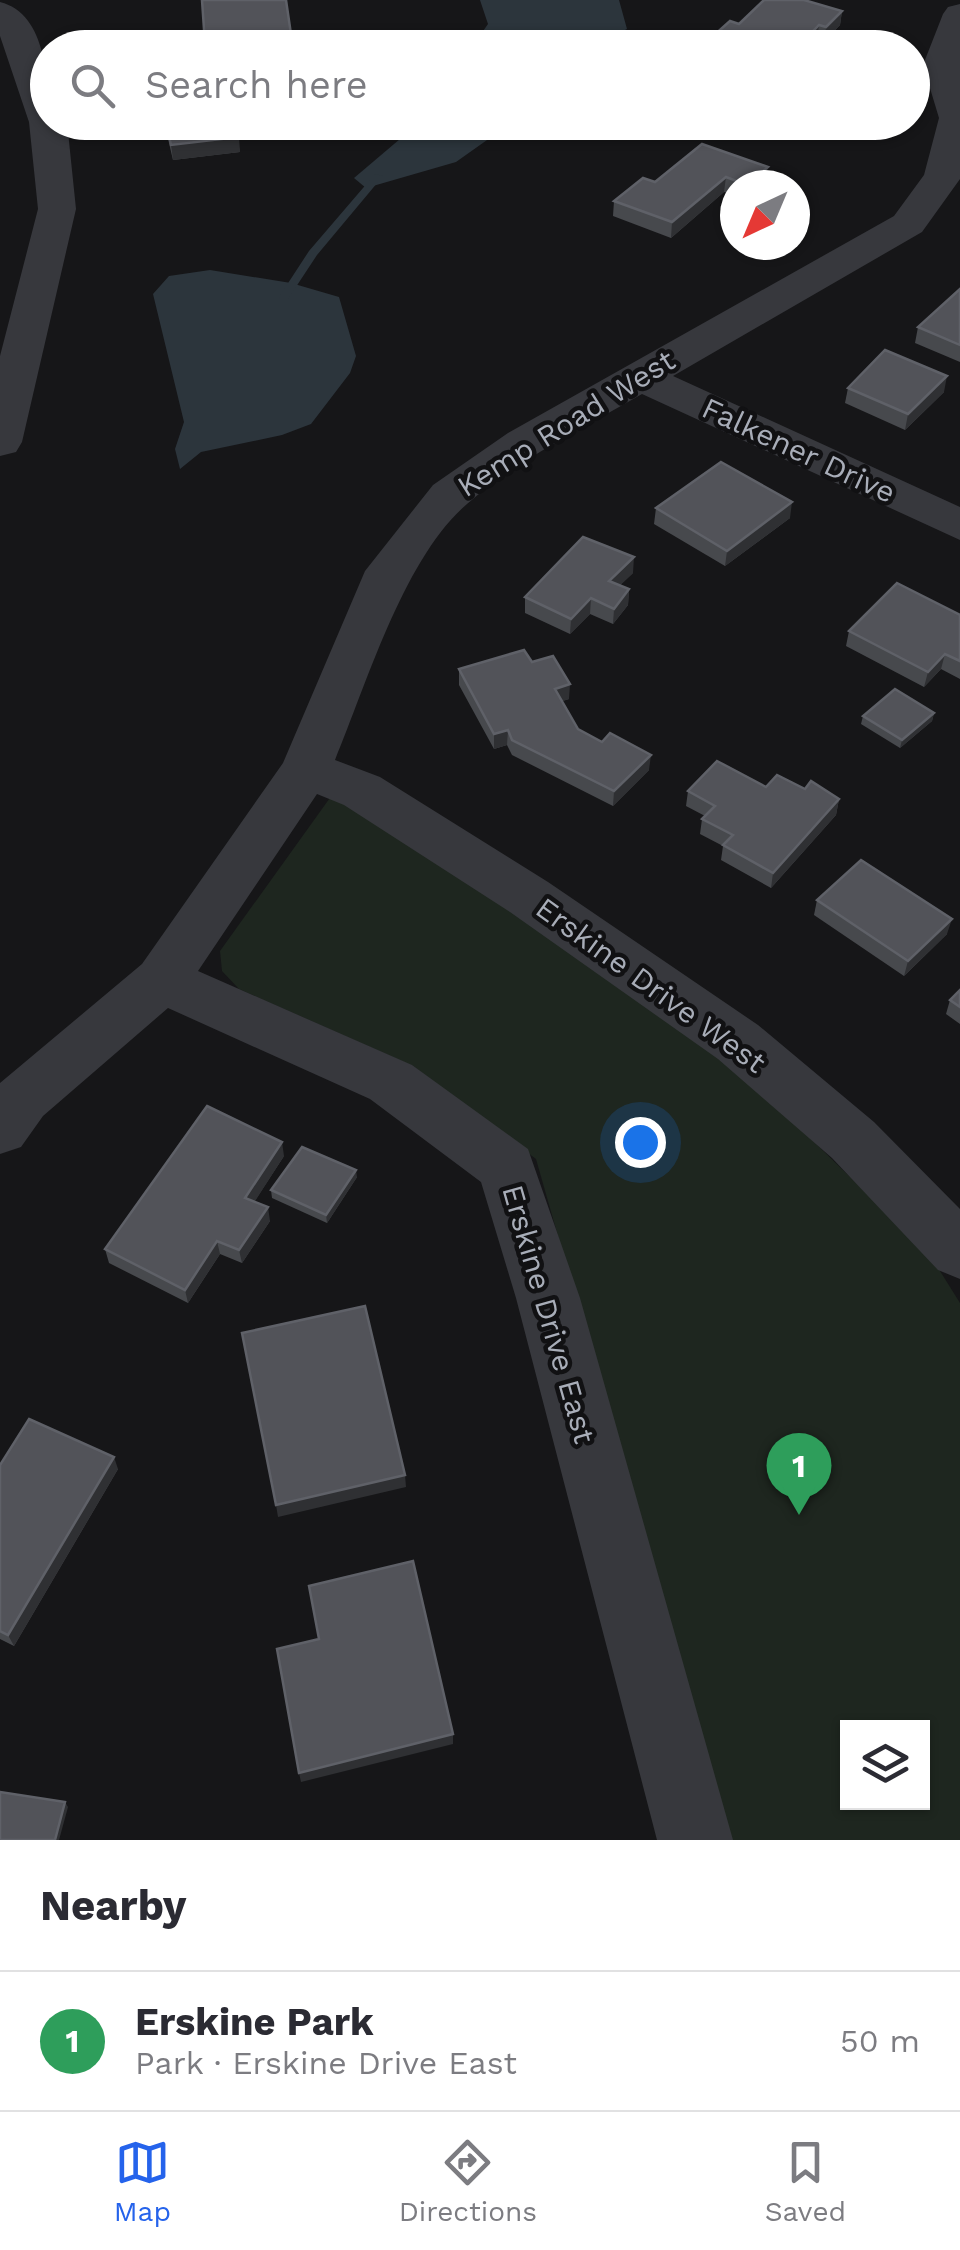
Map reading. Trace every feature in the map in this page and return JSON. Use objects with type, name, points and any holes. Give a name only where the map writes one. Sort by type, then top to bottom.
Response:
[{"type":"street","name":"Kemp Road West","points":[[0,1129],[22,1099],[162,980],[306,768],[389,572],[449,495],[524,443],[908,224],[952,178],[958,118],[941,64],[960,14]]},
{"type":"street","points":[[2,19],[21,40],[30,67]]},
{"type":"street","points":[[0,442],[17,308],[57,209],[50,140]]},
{"type":"street","name":"Falkener Drive","points":[[638,376],[960,525]]},
{"type":"street","name":"Erskine Drive West","points":[[306,768],[362,791],[512,886],[738,1042],[854,1140],[960,1251]]},
{"type":"street","name":"Erskine Drive East","points":[[162,980],[390,1082],[507,1167],[548,1298],[694,1840]]},
{"type":"shaded area","points":[[480,0],[619,0],[627,29],[484,30],[488,24]]},
{"type":"shaded area","points":[[399,140],[487,140],[456,162],[366,188],[354,178]]},
{"type":"shaded area","points":[[210,270],[291,283],[339,297],[356,356],[350,373],[311,424],[282,435],[201,452],[180,469],[175,449],[184,422],[153,294],[169,276]]},
{"type":"shaded area","points":[[332,795],[660,1007],[805,1133],[930,1255],[960,1303],[960,1840],[730,1840],[536,1159],[413,1066],[239,989],[222,971],[220,951]]},
{"type":"building","points":[[202,0],[286,0],[290,30],[204,30]]},
{"type":"building","points":[[764,0],[804,0],[842,11],[826,27],[819,25],[814,30],[720,30],[730,21],[739,24]]},
{"type":"building","points":[[170,140],[214,140],[171,145]]},
{"type":"building","points":[[702,144],[768,167],[720,170],[720,182],[672,222],[614,201],[643,178],[655,182]]},
{"type":"building","points":[[960,289],[960,345],[918,327]]},
{"type":"building","points":[[885,350],[947,376],[908,414],[848,388]]},
{"type":"building","points":[[721,462],[792,502],[727,551],[656,508]]},
{"type":"building","points":[[583,537],[634,557],[609,581],[629,589],[614,609],[591,598],[571,619],[525,597]]},
{"type":"building","points":[[897,583],[960,615],[960,661],[945,654],[928,672],[849,631]]},
{"type":"building","points":[[524,650],[532,662],[553,656],[570,684],[555,689],[578,729],[602,742],[610,733],[651,755],[614,791],[512,740],[508,730],[494,734],[459,669]]},
{"type":"building","points":[[895,689],[934,713],[902,740],[863,716]]},
{"type":"building","points":[[717,761],[766,787],[777,775],[805,789],[811,781],[839,799],[773,873],[723,845],[733,835],[702,819],[715,806],[688,791]]},
{"type":"building","points":[[861,860],[952,919],[908,961],[817,900]]},
{"type":"building","points":[[960,990],[960,1007],[950,1000]]},
{"type":"building","points":[[207,1106],[282,1142],[245,1198],[268,1207],[239,1250],[217,1241],[185,1290],[105,1249]]},
{"type":"building","points":[[302,1147],[356,1170],[326,1215],[271,1190]]},
{"type":"building","points":[[365,1306],[405,1475],[276,1505],[242,1333]]},
{"type":"building","points":[[29,1419],[114,1457],[8,1635],[0,1631],[0,1465]]},
{"type":"building","points":[[413,1561],[453,1734],[299,1773],[277,1649],[319,1639],[309,1586]]},
{"type":"building","points":[[0,1792],[65,1802],[55,1840],[0,1840]]},
{"type":"waterway","points":[[284,297],[313,253],[378,176]]},
{"type":"place","name":"Erskine Park","points":[[799,1515]]}]
